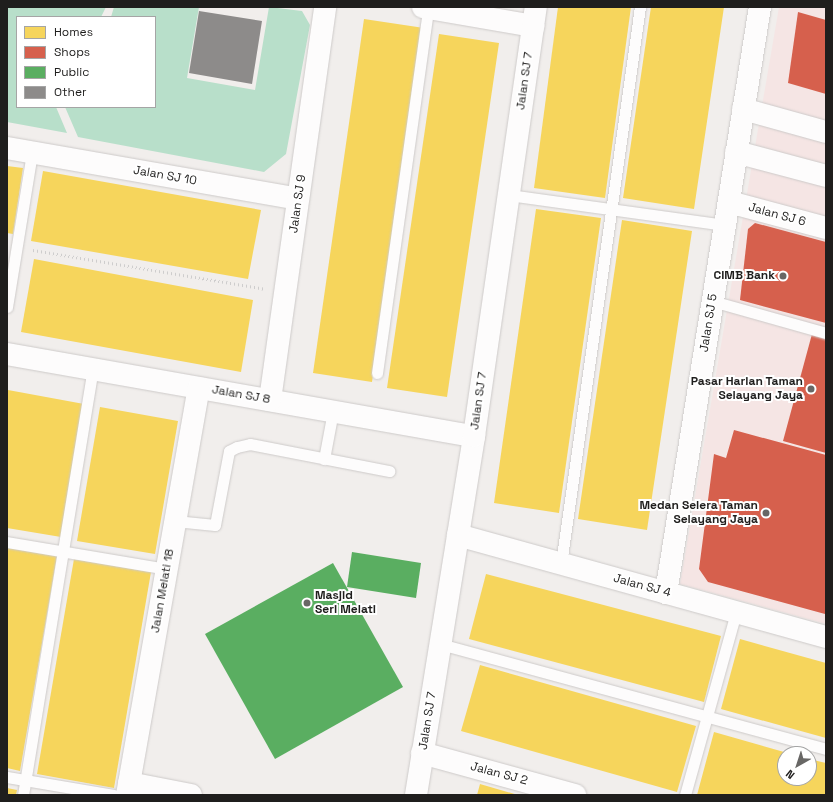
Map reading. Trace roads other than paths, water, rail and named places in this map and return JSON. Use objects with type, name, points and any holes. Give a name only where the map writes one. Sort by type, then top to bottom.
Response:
[{"type":"street","name":"Jalan SJ 9","points":[[270,400],[325,7]]},
{"type":"street","points":[[426,7],[535,17]]},
{"type":"street","name":"Jalan SJ 5","points":[[666,593],[760,7]]},
{"type":"street","name":"Jalan SJ 7","points":[[416,795],[474,436],[535,17]]},
{"type":"street","points":[[744,109],[826,132]]},
{"type":"street","name":"Jalan SJ 10","points":[[7,148],[298,199]]},
{"type":"street","points":[[736,152],[826,176]]},
{"type":"street","name":"Jalan SJ 6","points":[[729,202],[826,228]]},
{"type":"street","name":"Jalan SJ 8","points":[[7,354],[474,436]]},
{"type":"street","name":"Jalan Melati 18","points":[[123,791],[167,569],[199,388]]},
{"type":"street","name":"Jalan SJ 4","points":[[458,535],[826,637]]},
{"type":"street","name":"Jalan SJ 2","points":[[422,753],[575,795]]},
{"type":"street","points":[[123,791],[183,794]]},
{"type":"lane","points":[[377,373],[426,7]]},
{"type":"lane","points":[[561,564],[640,7]]},
{"type":"lane","points":[[7,307],[32,152]]},
{"type":"lane","points":[[509,195],[725,225]]},
{"type":"lane","points":[[712,301],[826,333]]},
{"type":"lane","points":[[23,795],[92,369]]},
{"type":"lane","points":[[324,459],[333,411]]},
{"type":"lane","points":[[175,521],[215,525],[229,451],[237,447],[250,444],[388,471]]},
{"type":"lane","points":[[7,542],[167,569]]},
{"type":"lane","points":[[684,795],[736,612]]},
{"type":"lane","points":[[440,644],[826,749]]},
{"type":"lane","points":[[7,777],[123,791]]},
{"type":"place","name":"CIMB Bank","points":[[783,276]]},
{"type":"place","name":"Pasar Harian Taman Selayang Jaya","points":[[811,389]]},
{"type":"place","name":"Medan Selera Taman Selayang Jaya","points":[[766,513]]},
{"type":"place","name":"Masjid Seri Melati","points":[[307,603]]}]
